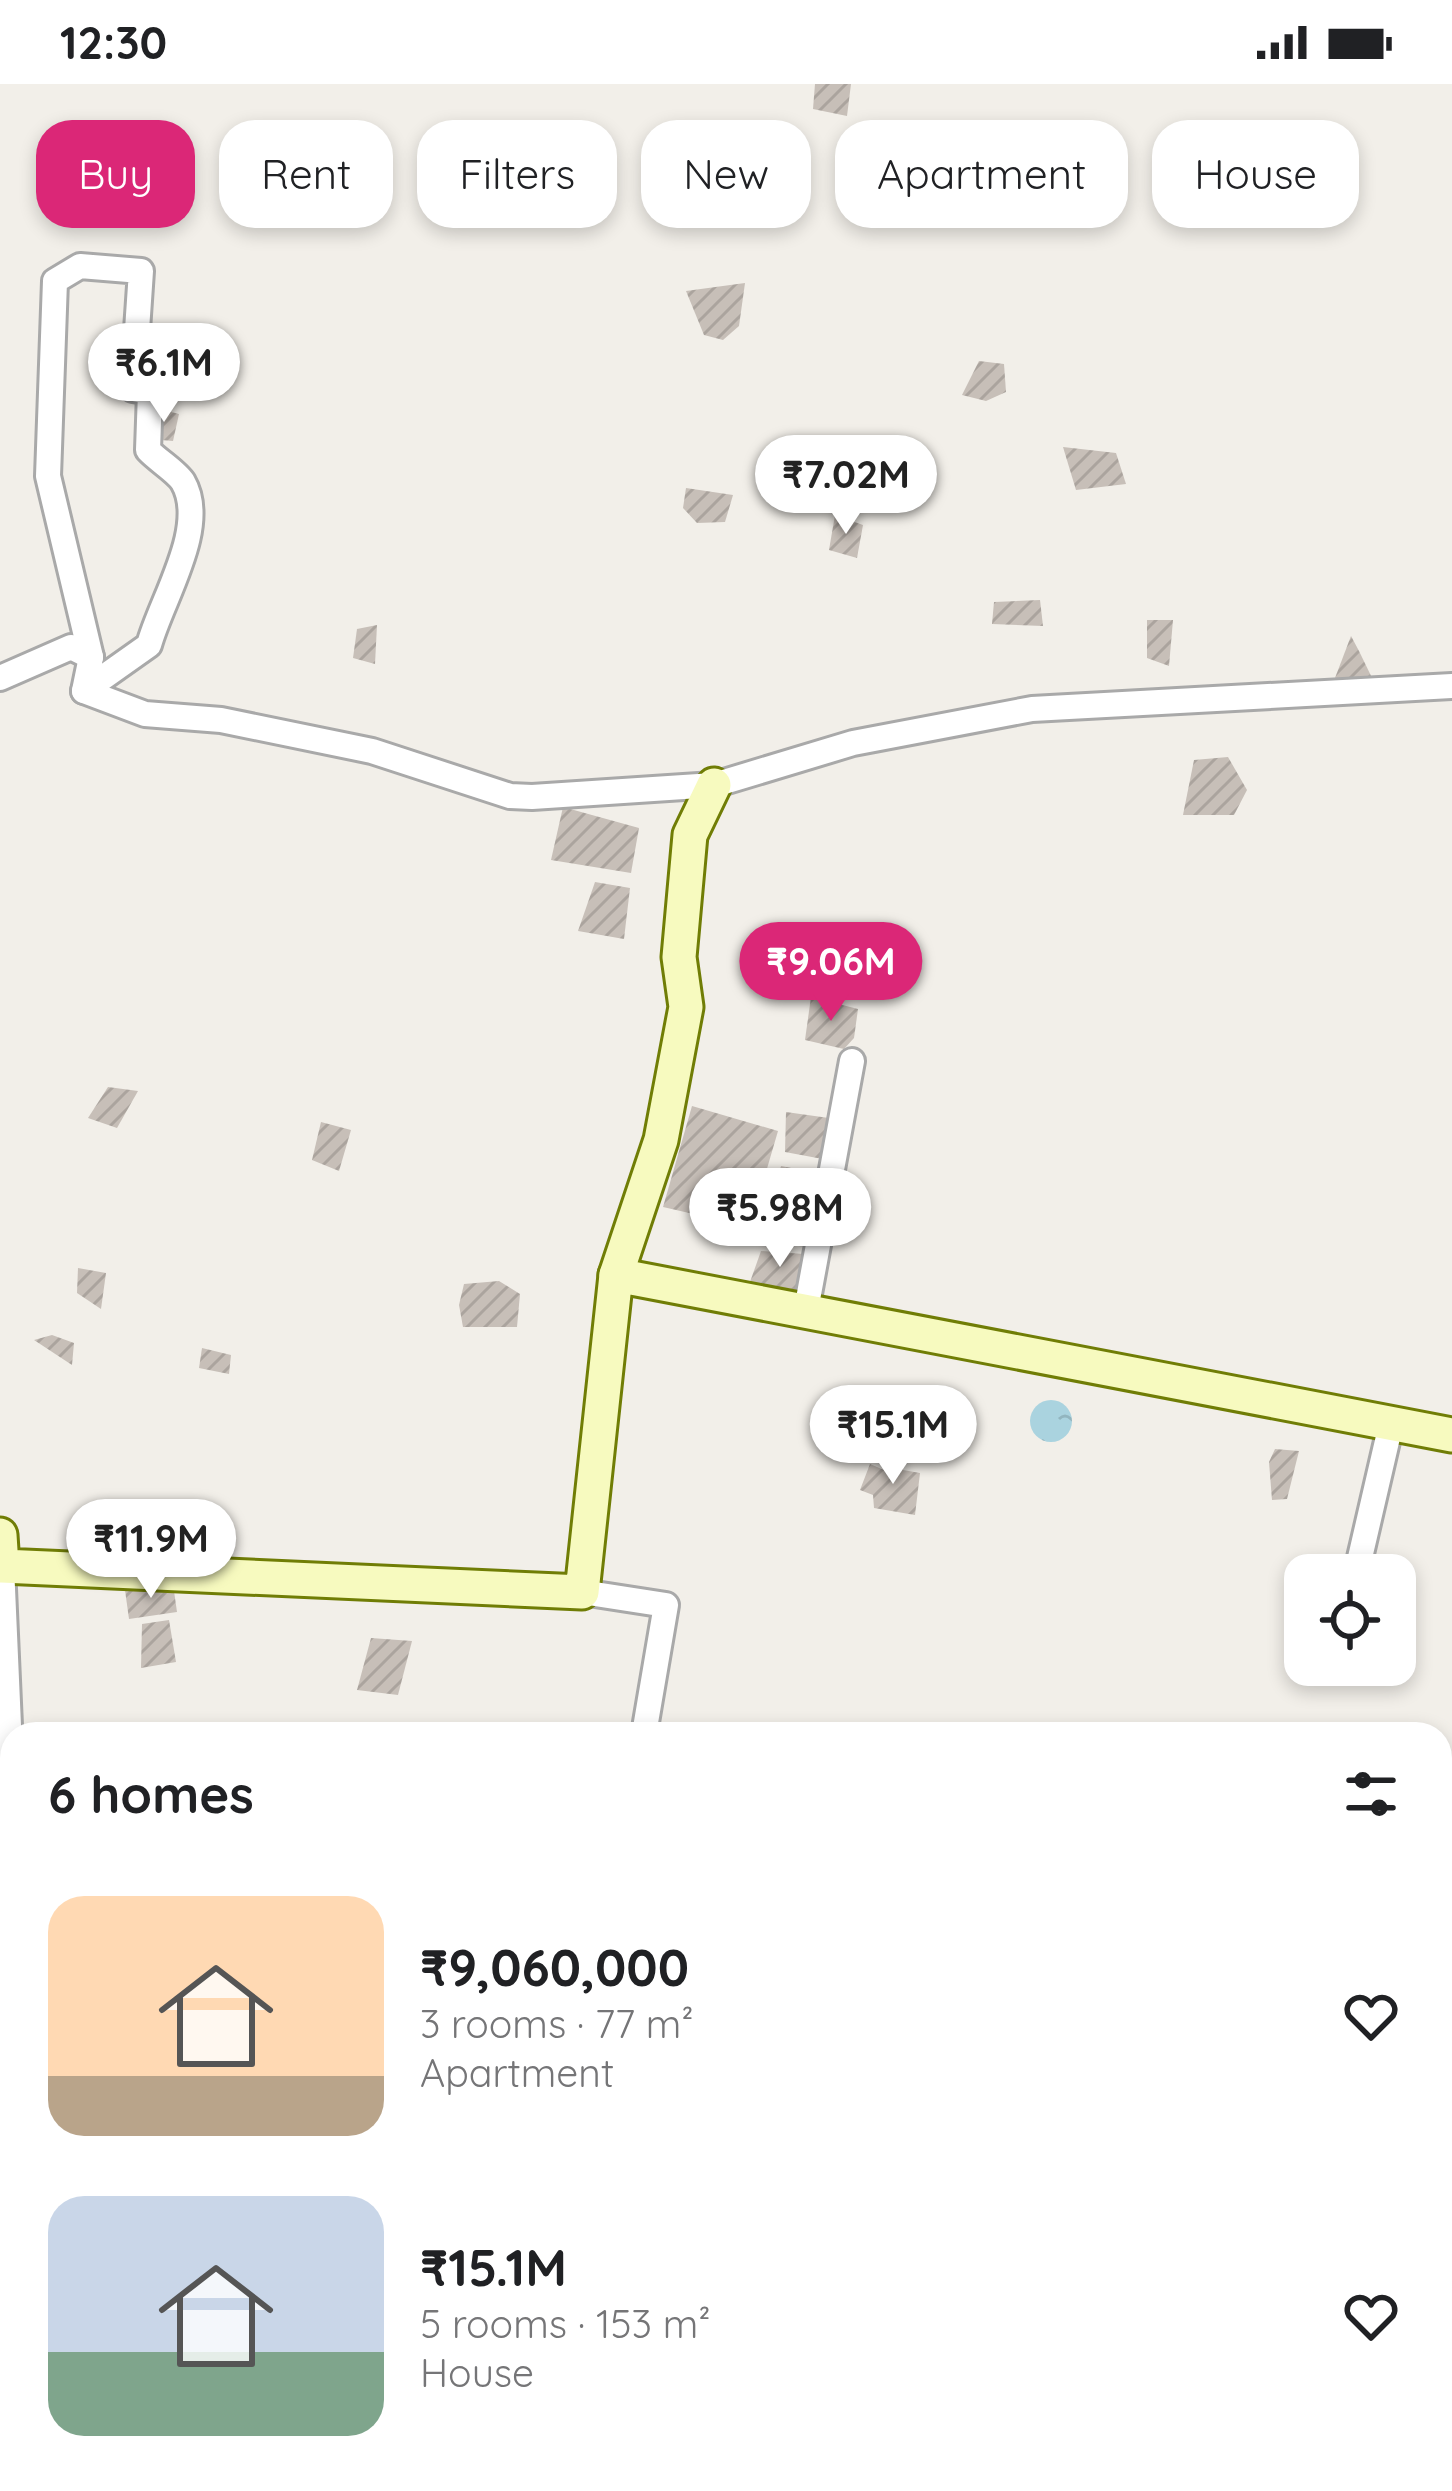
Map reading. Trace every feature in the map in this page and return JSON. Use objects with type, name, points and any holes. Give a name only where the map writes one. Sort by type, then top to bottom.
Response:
[{"type":"street","points":[[80,266],[141,271],[133,389],[150,392],[148,450],[183,481],[189,511],[187,552],[160,604],[149,645],[84,691],[91,657],[48,476],[55,281],[80,266]]},
{"type":"street","points":[[0,678],[71,647],[91,657]]},
{"type":"street","points":[[84,691],[145,714],[220,720],[372,751],[510,796],[652,793],[714,785],[853,742],[1033,709],[1452,686]]},
{"type":"street","points":[[582,1592],[616,1274],[661,1140],[686,1007],[679,957],[690,835],[714,785]]},
{"type":"street","points":[[806,1310],[852,1061]]},
{"type":"street","points":[[616,1274],[1452,1436]]},
{"type":"street","points":[[1361,1554],[1391,1424]]},
{"type":"street","points":[[9,1722],[1,1551],[582,1592],[666,1605],[646,1722]]},
{"type":"water","points":[[1051,1400],[1066,1406],[1072,1421],[1066,1436],[1051,1442],[1036,1436],[1030,1421],[1036,1406]]},
{"type":"building","points":[[815,84],[851,84],[847,116],[813,109]]},
{"type":"building","points":[[745,283],[739,326],[723,340],[704,335],[686,291]]},
{"type":"building","points":[[979,361],[1004,364],[1006,392],[986,401],[962,395]]},
{"type":"building","points":[[156,408],[179,414],[173,441],[149,439]]},
{"type":"building","points":[[1063,447],[1116,453],[1126,484],[1076,490]]},
{"type":"building","points":[[783,452],[829,460],[817,487],[786,487]]},
{"type":"building","points":[[686,488],[733,495],[725,522],[697,523],[683,508]]},
{"type":"building","points":[[835,515],[863,525],[857,558],[829,550]]},
{"type":"building","points":[[1040,600],[1043,626],[992,624],[994,602]]},
{"type":"building","points":[[1147,620],[1173,620],[1169,666],[1147,658]]},
{"type":"building","points":[[377,625],[375,664],[353,658],[357,629]]},
{"type":"building","points":[[1351,636],[1359,651],[1374,682],[1335,678]]},
{"type":"building","points":[[1228,757],[1247,790],[1234,815],[1183,815],[1194,760]]},
{"type":"building","points":[[563,807],[639,828],[631,873],[551,860]]},
{"type":"building","points":[[595,882],[630,888],[624,939],[578,931]]},
{"type":"building","points":[[811,997],[858,1009],[854,1038],[844,1049],[805,1040]]},
{"type":"building","points":[[108,1087],[138,1091],[117,1128],[88,1118]]},
{"type":"building","points":[[692,1106],[778,1131],[750,1227],[663,1207]]},
{"type":"building","points":[[786,1112],[836,1119],[828,1160],[785,1152]]},
{"type":"building","points":[[321,1122],[351,1130],[339,1171],[312,1160]]},
{"type":"building","points":[[781,1166],[822,1174],[820,1210],[771,1203]]},
{"type":"building","points":[[768,1214],[814,1217],[810,1247],[764,1243]]},
{"type":"building","points":[[761,1251],[804,1254],[802,1291],[750,1282]]},
{"type":"building","points":[[78,1268],[106,1273],[101,1309],[77,1293]]},
{"type":"building","points":[[499,1281],[520,1294],[517,1327],[463,1327],[459,1305],[464,1284]]},
{"type":"building","points":[[52,1335],[74,1343],[72,1365],[34,1340]]},
{"type":"building","points":[[202,1348],[231,1355],[229,1374],[199,1368]]},
{"type":"building","points":[[1275,1449],[1299,1451],[1287,1499],[1272,1500],[1269,1462]]},
{"type":"building","points":[[887,1456],[903,1458],[903,1470],[920,1473],[915,1515],[874,1508],[873,1495],[860,1490],[870,1464],[884,1470]]},
{"type":"building","points":[[173,1584],[177,1612],[129,1619],[125,1590]]},
{"type":"building","points":[[169,1620],[176,1662],[141,1668],[142,1624]]},
{"type":"building","points":[[371,1638],[412,1641],[398,1695],[357,1690]]}]
